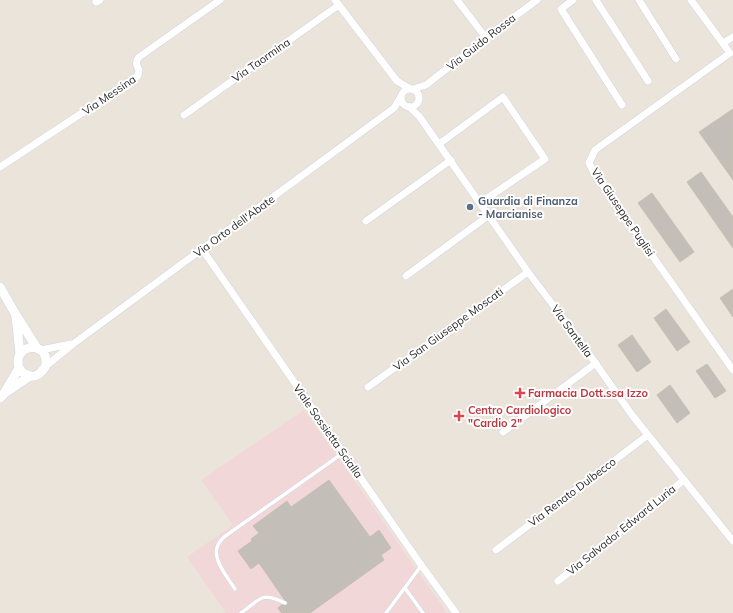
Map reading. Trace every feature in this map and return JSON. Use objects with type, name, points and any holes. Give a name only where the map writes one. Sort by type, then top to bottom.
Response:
[{"type":"street","name":"Via Messina","points":[[0,167],[138,76],[139,70],[136,60],[138,57],[220,0]]},
{"type":"street","points":[[457,0],[486,38]]},
{"type":"street","name":"Via Guido Rossa","points":[[411,88],[426,85],[537,0]]},
{"type":"street","points":[[573,0],[561,9],[622,106]]},
{"type":"street","points":[[596,0],[648,81]]},
{"type":"street","points":[[639,0],[676,60]]},
{"type":"street","points":[[691,0],[723,43],[733,36]]},
{"type":"street","points":[[337,2],[398,81],[417,91],[419,100],[419,116]]},
{"type":"street","name":"Via Taormina","points":[[184,114],[337,2]]},
{"type":"street","name":"Via Giuseppe Puglisi","points":[[723,43],[730,53],[595,150],[590,163],[594,173],[733,370]]},
{"type":"street","points":[[398,81],[402,103],[407,107],[414,106],[419,100]]},
{"type":"street","name":"Via Guido Rossa","points":[[419,100],[426,85]]},
{"type":"street","points":[[401,96],[406,89],[411,88]]},
{"type":"street","name":"Via Orto dell'Abate","points":[[46,366],[73,344],[394,108],[401,96]]},
{"type":"street","points":[[439,144],[503,97],[545,159],[480,203]]},
{"type":"street","name":"Via Orto dell'Abate","points":[[394,108],[407,107]]},
{"type":"street","name":"Via Santella","points":[[407,107],[419,116],[451,160],[488,216],[596,363],[632,415],[733,540]]},
{"type":"street","points":[[366,221],[451,160]]},
{"type":"street","points":[[406,276],[488,216]]},
{"type":"street","name":"Viale Sossietta Scialla","points":[[202,249],[421,566],[456,613]]},
{"type":"street","name":"Via San Giuseppe Moscati","points":[[368,386],[528,272]]},
{"type":"street","points":[[0,287],[16,315],[39,349],[46,357],[46,366],[40,374],[30,376],[21,372],[17,363],[22,351],[30,347],[39,349],[73,344]]},
{"type":"street","points":[[16,315],[20,354]]},
{"type":"street","points":[[503,432],[596,363]]},
{"type":"street","points":[[1,397],[19,368]]},
{"type":"street","points":[[1,397],[30,376]]},
{"type":"street","name":"Via Renato Dulbecco","points":[[496,550],[648,435]]},
{"type":"street","name":"Via Salvador Edward Luria","points":[[558,581],[684,480]]},
{"type":"lane","points":[[235,589],[217,558],[217,546],[224,537],[343,452]]},
{"type":"lane","points":[[386,613],[421,566]]},
{"type":"lane","points":[[405,588],[423,613]]},
{"type":"lane","points":[[241,613],[267,596],[285,603]]},
{"type":"shaded area","points":[[304,410],[447,613],[226,613],[187,557],[233,525],[201,480]]},
{"type":"building","points":[[733,109],[733,180],[699,132]]},
{"type":"building","points":[[701,172],[733,217],[733,248],[687,182]]},
{"type":"building","points":[[652,193],[694,252],[680,262],[638,203]]},
{"type":"building","points":[[733,289],[733,317],[720,298]]},
{"type":"building","points":[[666,309],[690,342],[677,351],[654,318]]},
{"type":"building","points":[[632,335],[651,362],[637,372],[618,345]]},
{"type":"building","points":[[707,364],[726,391],[715,398],[696,371]]},
{"type":"building","points":[[670,385],[690,413],[677,423],[657,395]]},
{"type":"building","points":[[329,480],[370,537],[379,530],[391,548],[381,555],[384,560],[310,613],[282,613],[278,608],[286,602],[259,563],[251,569],[238,551],[252,541],[251,539],[259,533],[253,526],[287,501],[291,507]]},
{"type":"building","points":[[291,598],[295,613],[282,613],[278,608]]},
{"type":"place","name":"Guardia di Finanza - Marcianise","points":[[470,207]]},
{"type":"place","name":"Farmacia Dott.ssa Izzo","points":[[520,393]]},
{"type":"place","name":"Centro Cardiologico \"Cardio 2\"","points":[[459,416]]}]
